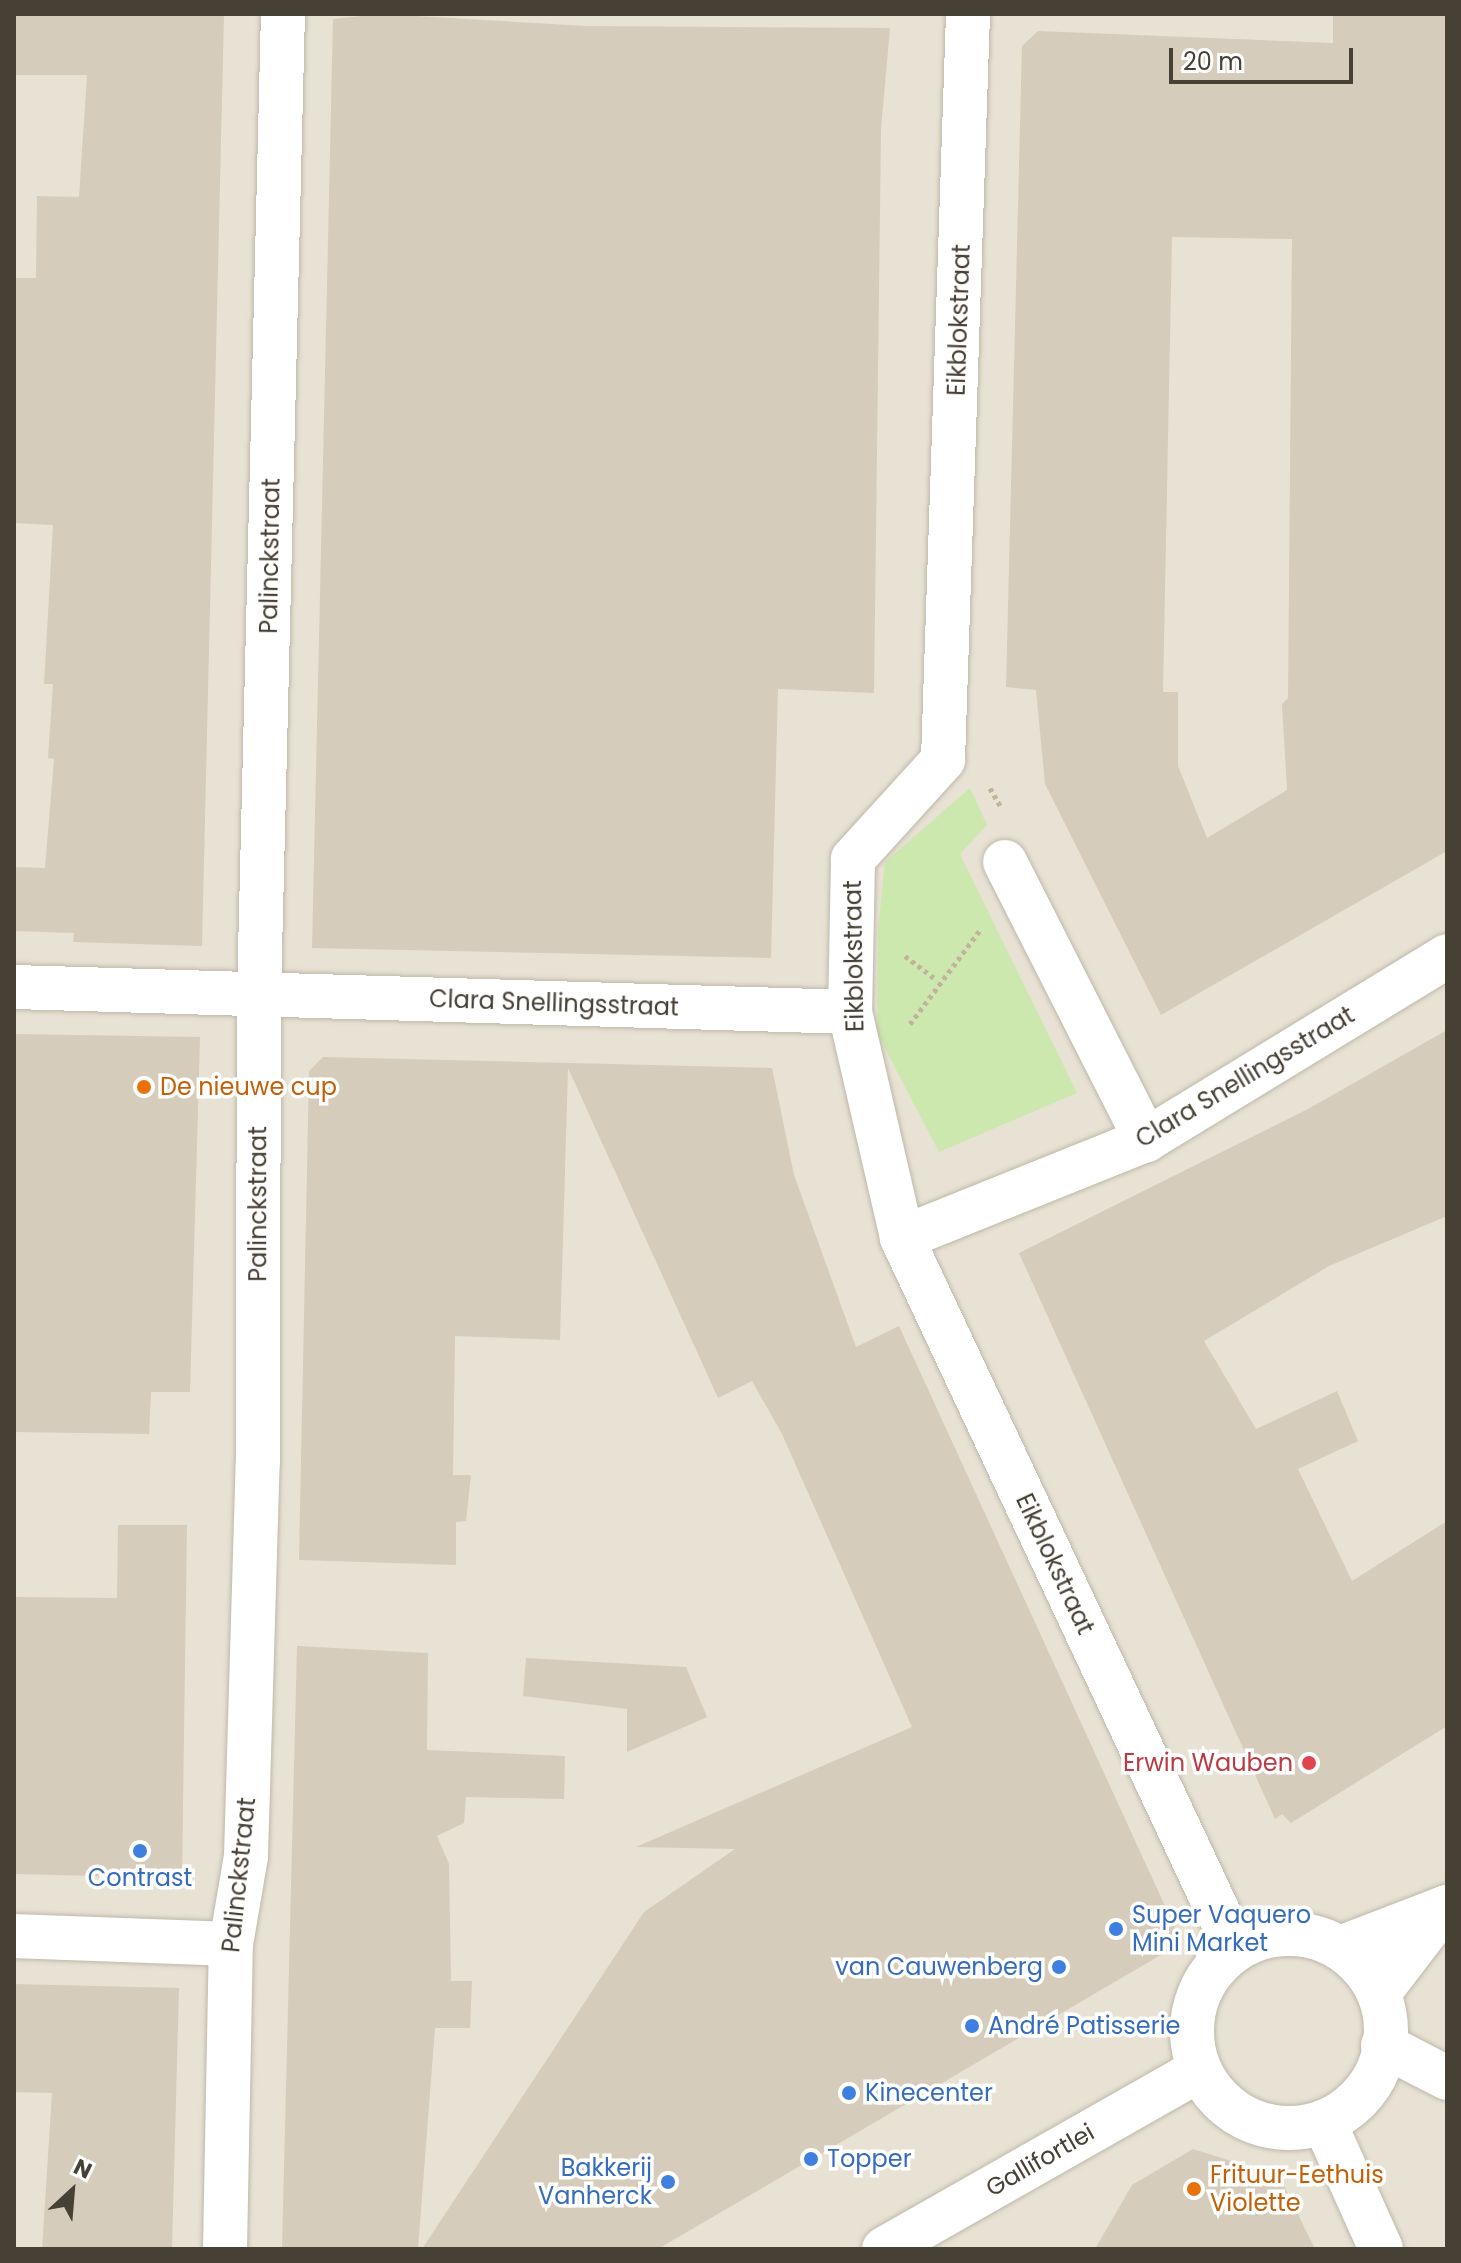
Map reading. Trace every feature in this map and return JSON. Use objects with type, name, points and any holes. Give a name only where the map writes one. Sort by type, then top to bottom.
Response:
[{"type":"street","name":"Palinckstraat","points":[[225,2249],[231,1944],[246,1856],[258,1463],[259,994],[283,14]]},
{"type":"street","name":"Eikblokstraat","points":[[968,14],[943,760],[853,859],[850,1012],[864,1096],[902,1238],[1236,1950]]},
{"type":"street","points":[[1009,870],[1146,1140]]},
{"type":"street","name":"Clara Snellingsstraat","points":[[902,1238],[1146,1140],[1447,956]]},
{"type":"street","name":"Clara Snellingsstraat","points":[[14,987],[850,1012]]},
{"type":"street","points":[[1340,1948],[1446,1908]]},
{"type":"street","points":[[1379,1993],[1446,1908]]},
{"type":"street","points":[[1287,1934],[1340,1948],[1379,1993],[1383,2045],[1369,2088],[1324,2122],[1284,2128],[1247,2119],[1197,2071],[1197,2000],[1236,1950],[1287,1934]]},
{"type":"street","points":[[14,1936],[231,1944]]},
{"type":"street","points":[[1383,2045],[1447,2078]]},
{"type":"street","name":"Gallifortlei","points":[[891,2247],[1197,2071]]},
{"type":"street","points":[[1324,2122],[1381,2249]]},
{"type":"path","points":[[864,1096],[1009,870],[1016,833],[978,766],[943,760]]},
{"type":"shaded area","points":[[14,14],[1447,14],[1447,2249],[14,2249]]},
{"type":"green space","points":[[970,788],[987,825],[960,854],[1077,1093],[939,1152],[877,1033],[878,930],[885,862]]},
{"type":"building","points":[[14,14],[224,14],[202,946],[73,942],[74,933],[14,931],[14,867],[45,868],[54,759],[48,758],[53,684],[44,684],[53,525],[14,523],[14,278],[36,278],[37,196],[79,197],[87,75],[14,75]]},
{"type":"building","points":[[381,14],[586,26],[890,28],[881,129],[874,693],[778,689],[771,958],[312,948],[333,19]]},
{"type":"building","points":[[1333,14],[1447,14],[1447,851],[1161,1015],[1045,784],[1036,690],[1006,687],[1022,46],[1038,31],[1333,43]],"holes":[[[1172,237],[1292,239],[1288,698],[1282,704],[1287,790],[1207,838],[1178,766],[1178,692],[1163,692]]]},
{"type":"building","points":[[1447,1030],[1447,1216],[1329,1266],[1204,1341],[1256,1429],[1337,1391],[1358,1441],[1298,1469],[1352,1581],[1447,1521],[1447,1726],[1291,1823],[1282,1814],[1275,1819],[1019,1253],[1308,1109]]},
{"type":"building","points":[[14,1034],[200,1037],[190,1392],[151,1392],[149,1434],[14,1432]]},
{"type":"building","points":[[323,1057],[772,1068],[794,1175],[856,1347],[899,1326],[1176,1930],[1171,1949],[658,2249],[422,2249],[644,1912],[735,1849],[636,1847],[912,1727],[782,1434],[752,1381],[718,1398],[568,1068],[560,1340],[455,1336],[453,1475],[471,1475],[466,1521],[456,1522],[456,1565],[299,1560],[309,1071]]},
{"type":"building","points":[[118,1525],[187,1525],[182,1878],[14,1874],[14,1597],[117,1598]]},
{"type":"building","points":[[297,1646],[428,1653],[427,1750],[565,1756],[564,1799],[466,1797],[464,1823],[437,1836],[449,1864],[451,1981],[472,1981],[470,2028],[435,2028],[418,2249],[282,2249]]},
{"type":"building","points":[[526,1658],[686,1667],[707,1717],[627,1752],[627,1709],[523,1696]]},
{"type":"building","points":[[14,1984],[179,1988],[172,2249],[42,2249],[52,2093],[14,2092]]},
{"type":"building","points":[[1193,2149],[1279,2176],[1315,2249],[1095,2249],[1132,2185]]},
{"type":"place","name":"De nieuwe cup","points":[[144,1087]]},
{"type":"place","name":"Erwin Wauben","points":[[1309,1763]]},
{"type":"place","name":"Contrast","points":[[140,1851]]},
{"type":"place","name":"Super Vaquero Mini Market","points":[[1116,1929]]},
{"type":"place","name":"van Cauwenberg","points":[[1059,1967]]},
{"type":"place","name":"André Patisserie","points":[[972,2026]]},
{"type":"place","name":"Kinecenter","points":[[849,2093]]},
{"type":"place","name":"Topper","points":[[811,2159]]},
{"type":"place","name":"Bakkerij Vanherck","points":[[668,2182]]},
{"type":"place","name":"Frituur-Eethuis Violette","points":[[1194,2189]]}]
